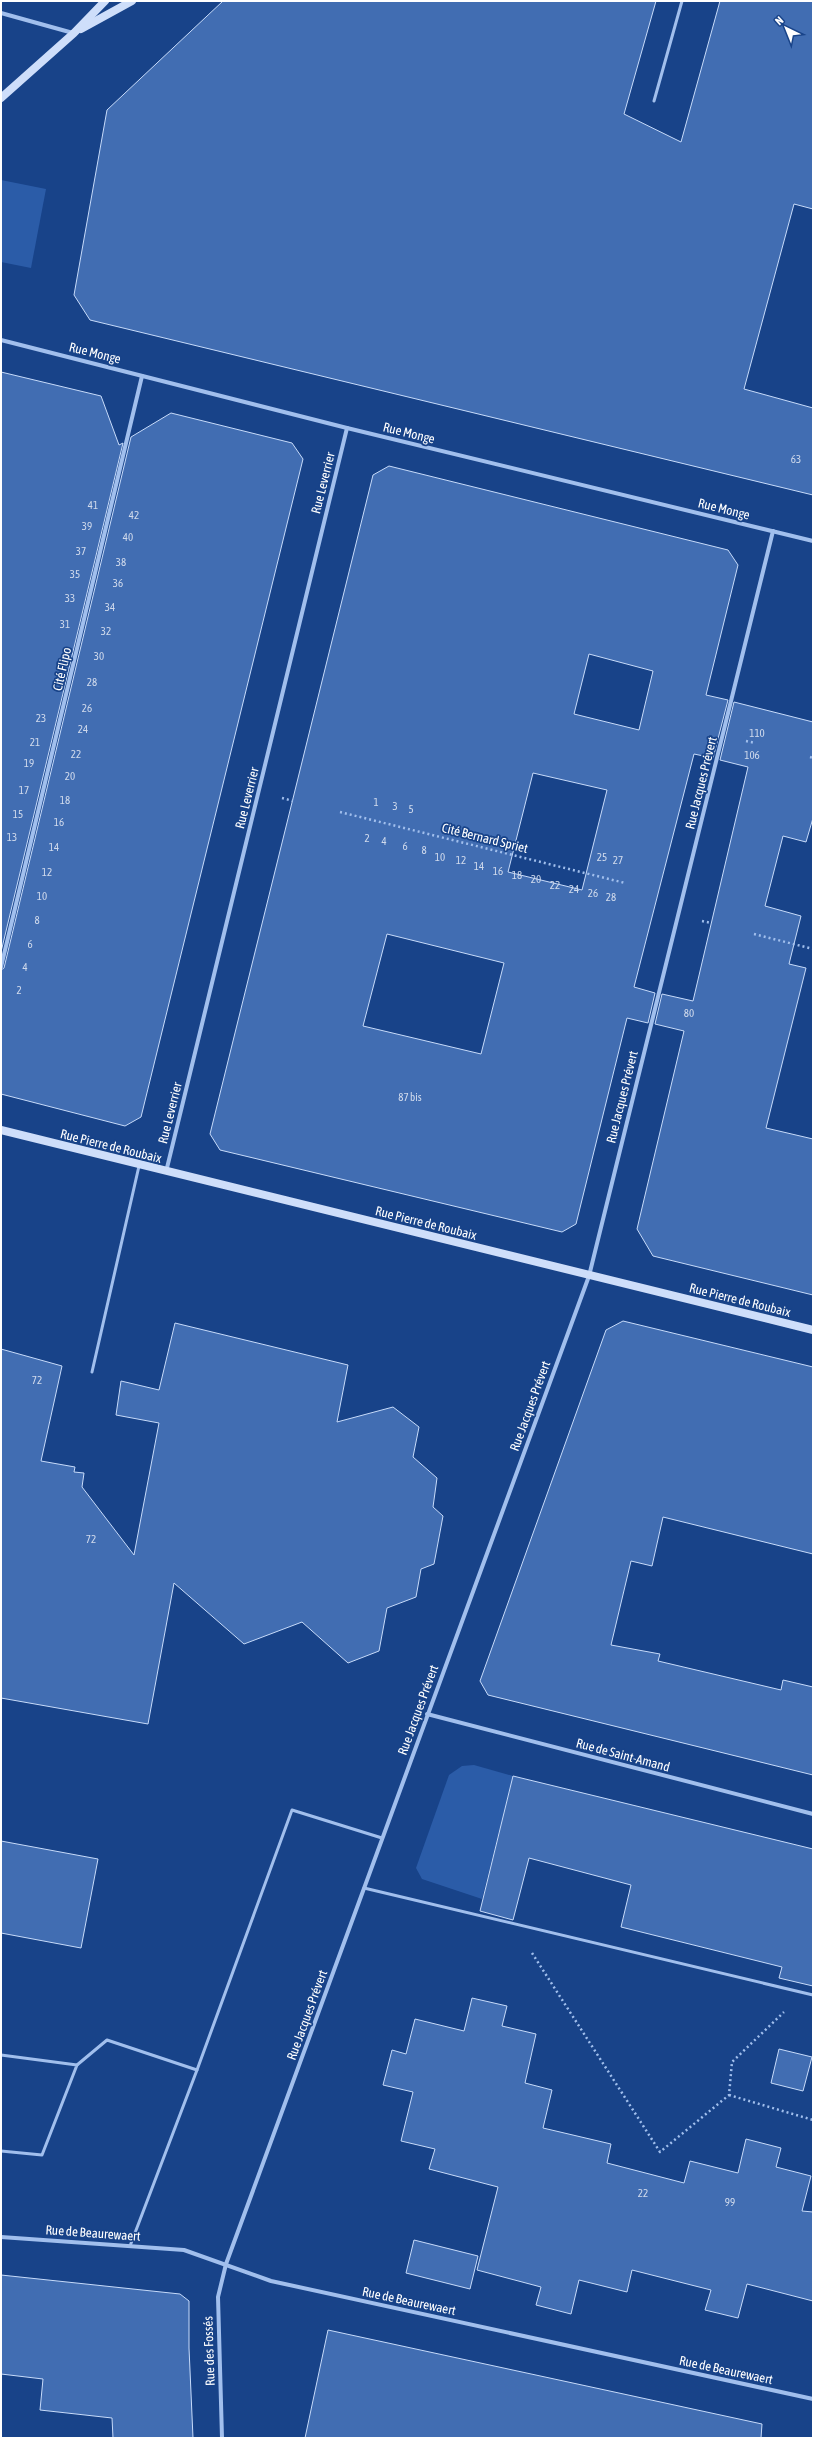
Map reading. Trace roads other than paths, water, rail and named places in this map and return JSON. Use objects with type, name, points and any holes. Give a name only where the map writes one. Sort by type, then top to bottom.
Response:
[{"type":"street","points":[[1,98],[74,33],[105,1]]},
{"type":"street","points":[[1,13],[74,33],[132,1]]},
{"type":"street","name":"Rue Monge","points":[[1,340],[347,428],[813,541]]},
{"type":"street","name":"Cité Flipo","points":[[1,967],[142,376]]},
{"type":"street","name":"Rue Leverrier","points":[[166,1172],[347,428]]},
{"type":"street","name":"Rue Jacques Prévert","points":[[226,2264],[589,1276],[773,531]]},
{"type":"street","name":"Rue Pierre de Roubaix","points":[[1,1130],[139,1166],[813,1330]]},
{"type":"street","name":"Rue Pierre de Roubaix","points":[[1,1136],[32,1139]]},
{"type":"street","name":"Rue de Saint-Amand","points":[[427,1714],[813,1814]]},
{"type":"street","name":"Rue de Beaurewaert","points":[[1,2237],[184,2250],[271,2281],[813,2399]]},
{"type":"street","name":"Rue des Fossés","points":[[222,2438],[218,2297],[226,2264]]},
{"type":"lane","points":[[654,101],[682,1]]},
{"type":"lane","points":[[92,1372],[139,1166]]},
{"type":"lane","points":[[130,2246],[197,2070],[292,1810],[382,1838]]},
{"type":"lane","points":[[364,1888],[813,1996]]},
{"type":"lane","points":[[1,2151],[42,2156],[77,2064],[108,2040],[197,2070]]},
{"type":"lane","points":[[1,2055],[77,2064]]}]
